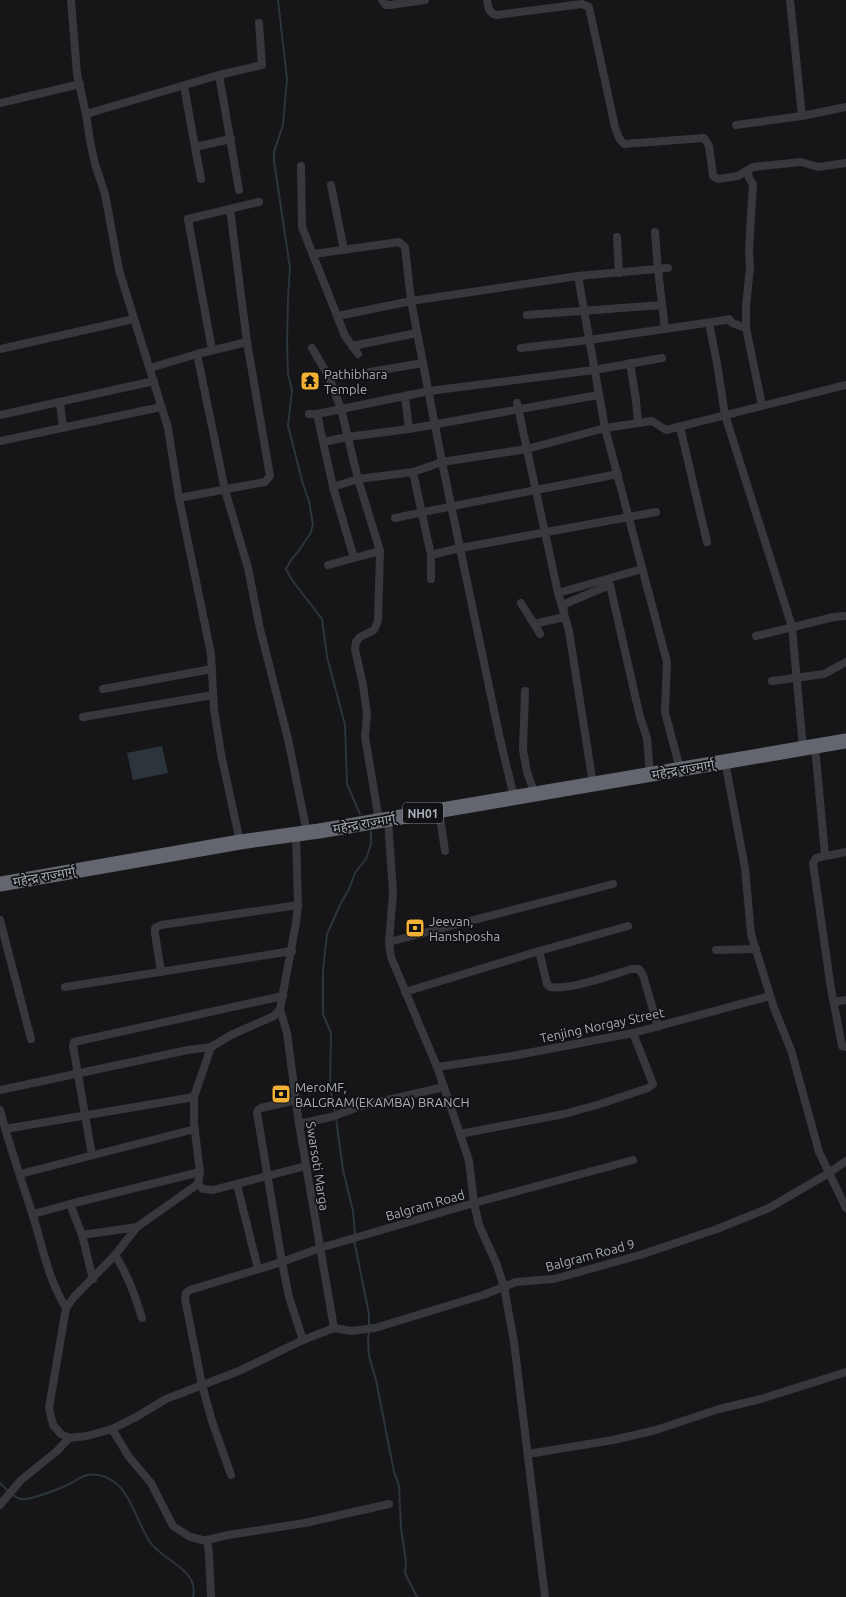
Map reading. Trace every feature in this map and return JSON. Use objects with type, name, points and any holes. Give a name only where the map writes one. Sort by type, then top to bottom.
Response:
[{"type":"highway","name":"महेन्द्र राज्मार्ग्","points":[[0,884],[240,842],[384,820],[846,741]]},
{"type":"street","points":[[71,0],[77,74],[95,164],[105,194],[119,270],[168,428],[179,498],[207,634],[221,754],[240,842]]},
{"type":"street","points":[[382,0],[386,5],[390,5],[425,0]]},
{"type":"street","points":[[487,0],[489,10],[493,14],[497,15],[588,3],[615,127],[621,142],[626,145],[704,138],[709,146],[712,171],[715,178],[732,178],[753,168],[801,162],[818,167],[846,163]]},
{"type":"street","points":[[790,0],[802,116]]},
{"type":"street","points":[[86,114],[219,75],[262,65],[259,23]]},
{"type":"street","points":[[219,75],[239,190]]},
{"type":"street","points":[[0,103],[80,84]]},
{"type":"street","points":[[184,86],[201,179]]},
{"type":"street","points":[[736,126],[802,116],[846,107]]},
{"type":"street","points":[[195,147],[231,139]]},
{"type":"street","points":[[300,166],[302,227],[314,254],[345,336],[358,354]]},
{"type":"street","points":[[748,171],[752,184],[749,249],[750,267],[746,306],[746,328],[762,405]]},
{"type":"street","points":[[331,185],[344,250]]},
{"type":"street","points":[[212,350],[188,219],[259,202]]},
{"type":"street","points":[[179,498],[265,482],[270,476],[246,342],[230,209]]},
{"type":"street","points":[[655,232],[665,329]]},
{"type":"street","points":[[618,236],[619,273]]},
{"type":"street","points":[[314,254],[402,243],[404,247],[411,301],[436,424],[442,462],[500,739],[514,797]]},
{"type":"street","points":[[338,316],[411,301],[578,276],[668,268]]},
{"type":"street","points":[[578,276],[605,428],[667,662],[664,712],[680,769]]},
{"type":"street","points":[[527,315],[584,312],[662,305]]},
{"type":"street","points":[[0,349],[134,319]]},
{"type":"street","points":[[521,348],[589,340],[729,319],[732,323],[746,328]]},
{"type":"street","points":[[709,323],[725,415],[792,627],[796,678],[809,747],[825,855]]},
{"type":"street","points":[[352,346],[417,333]]},
{"type":"street","points":[[150,368],[197,354],[246,342]]},
{"type":"street","name":"Balgram Road","points":[[202,1385],[185,1299],[186,1293],[190,1290],[282,1262],[320,1248],[474,1203],[469,1161],[460,1134],[437,1067],[391,957],[389,942],[393,893],[384,820],[365,736],[367,714],[363,685],[355,649],[356,642],[360,637],[374,630],[378,621],[380,551],[358,479],[341,409],[329,377],[312,348]]},
{"type":"street","points":[[0,1090],[188,1050],[211,1048],[230,1035],[274,1016],[280,1009],[296,923],[302,833],[288,739],[260,629],[248,568],[225,490],[197,354]]},
{"type":"street","points":[[354,558],[323,442],[313,414],[429,392],[594,370],[662,358]]},
{"type":"street","points":[[370,372],[423,363]]},
{"type":"street","points":[[630,363],[638,423]]},
{"type":"street","points":[[0,415],[154,381]]},
{"type":"street","points":[[334,487],[358,479],[413,472],[442,462],[527,449],[605,428],[652,421],[666,430],[846,385]]},
{"type":"street","points":[[323,442],[347,437],[409,429],[518,406],[598,394]]},
{"type":"street","points":[[405,397],[409,429]]},
{"type":"street","points":[[60,402],[63,428]]},
{"type":"street","points":[[518,406],[558,592],[569,631]]},
{"type":"street","points":[[0,441],[161,407]]},
{"type":"street","points":[[680,427],[707,542]]},
{"type":"street","points":[[413,472],[431,555],[431,579]]},
{"type":"street","points":[[395,518],[618,474]]},
{"type":"street","points":[[431,555],[460,548],[656,512]]},
{"type":"street","points":[[328,565],[380,551]]},
{"type":"street","points":[[558,592],[642,569]]},
{"type":"street","points":[[593,784],[569,631],[562,605],[610,585],[640,717],[647,738],[650,775]]},
{"type":"street","points":[[521,603],[540,634]]},
{"type":"street","points":[[756,636],[834,617],[846,616]]},
{"type":"street","points":[[534,624],[564,617]]},
{"type":"street","points":[[772,681],[824,674],[846,662]]},
{"type":"street","points":[[103,689],[212,669]]},
{"type":"street","points":[[525,691],[523,750],[527,772],[535,794]]},
{"type":"street","points":[[83,717],[214,695]]},
{"type":"street","points":[[725,761],[744,868],[751,934],[770,996],[791,1050],[819,1152],[846,1208]]},
{"type":"street","points":[[440,810],[445,851]]},
{"type":"street","points":[[846,852],[825,855],[816,858],[813,863],[834,1002],[842,1046],[846,1047]]},
{"type":"street","points":[[389,942],[613,884]]},
{"type":"street","points":[[161,972],[155,928],[161,925],[298,905]]},
{"type":"street","points":[[0,920],[31,1039]]},
{"type":"street","points":[[405,992],[539,951],[628,926]]},
{"type":"street","points":[[716,950],[756,949]]},
{"type":"street","points":[[65,986],[292,951]]},
{"type":"street","points":[[539,951],[547,984],[550,988],[587,982],[632,969],[640,969],[658,1027]]},
{"type":"street","points":[[92,1155],[79,1073],[73,1046],[74,1042],[283,996]]},
{"type":"street","name":"Tenjing Norgay Street","points":[[437,1067],[512,1056],[633,1033],[770,996]]},
{"type":"street","points":[[834,1002],[846,1000]]},
{"type":"street","name":"Swarsoti Marga","points":[[280,1009],[287,1033],[299,1124],[334,1328]]},
{"type":"street","points":[[460,1134],[564,1114],[648,1088],[653,1084],[633,1033]]},
{"type":"street","points":[[2,1503],[22,1480],[57,1451],[69,1438],[61,1434],[53,1425],[49,1408],[66,1308],[74,1297],[115,1255],[137,1227],[198,1184],[200,1172],[195,1129],[194,1097],[211,1048]]},
{"type":"street","points":[[299,1124],[335,1115],[361,1106],[444,1087]]},
{"type":"street","points":[[5,1129],[194,1097]]},
{"type":"street","points":[[296,1100],[258,1110],[257,1113],[266,1176],[289,1297],[303,1340]]},
{"type":"street","points":[[0,1110],[33,1214],[50,1279],[66,1308]]},
{"type":"street","points":[[20,1174],[195,1129]]},
{"type":"street","points":[[545,1597],[514,1342],[504,1287],[497,1265],[479,1225],[474,1203],[633,1160]]},
{"type":"street","name":"Balgram Road 9","points":[[69,1438],[88,1436],[112,1429],[166,1399],[239,1371],[303,1340],[334,1328],[344,1330],[365,1330],[375,1328],[516,1282],[554,1279],[640,1255],[717,1229],[769,1208],[829,1174],[846,1161]]},
{"type":"street","points":[[198,1184],[203,1189],[212,1190],[237,1185],[306,1166]]},
{"type":"street","points":[[33,1214],[200,1172]]},
{"type":"street","points":[[237,1185],[258,1269]]},
{"type":"street","points":[[70,1204],[82,1235],[93,1279]]},
{"type":"street","points":[[82,1235],[137,1227]]},
{"type":"street","points":[[115,1255],[121,1264],[132,1288],[142,1318]]},
{"type":"street","points":[[528,1454],[613,1440],[656,1430],[720,1409],[761,1399],[846,1372]]},
{"type":"street","points":[[202,1385],[212,1421],[231,1475]]},
{"type":"street","points":[[112,1429],[129,1457],[151,1483],[173,1526],[190,1536],[207,1541],[228,1535],[305,1523],[390,1504]]},
{"type":"street","points":[[207,1541],[209,1552],[211,1597]]},
{"type":"shaded area","points":[[162,746],[168,773],[133,780],[127,753]]},
{"type":"waterway","points":[[278,0],[287,79],[283,125],[274,152],[274,161],[290,268],[287,342],[288,374],[292,390],[288,426],[309,501],[313,525],[310,534],[286,569],[292,580],[322,619],[327,657],[345,725],[347,784],[360,814]]},
{"type":"waterway","points":[[335,1113],[330,1087],[331,1033],[323,1014],[323,970],[327,934],[349,889],[355,873],[366,859],[371,844],[371,832]]},
{"type":"waterway","points":[[336,1118],[343,1170],[353,1211],[355,1235]]},
{"type":"waterway","points":[[354,1240],[369,1314],[369,1326]]},
{"type":"waterway","points":[[369,1332],[369,1356],[376,1380],[394,1472],[399,1486],[401,1528],[406,1562],[405,1573],[417,1597]]},
{"type":"waterway","points":[[13,1495],[21,1499],[35,1497],[61,1488],[85,1476],[93,1474],[109,1478],[125,1493],[150,1542],[160,1553],[179,1566],[189,1576],[193,1585],[193,1597]]},
{"type":"waterway","points":[[0,1483],[8,1491]]},
{"type":"place","name":"Pathibhara Temple","points":[[310,381]]},
{"type":"place","name":"Jeevan, Hanshposha","points":[[415,928]]},
{"type":"place","name":"MeroMF, BALGRAM(EKAMBA) BRANCH","points":[[281,1094]]}]
